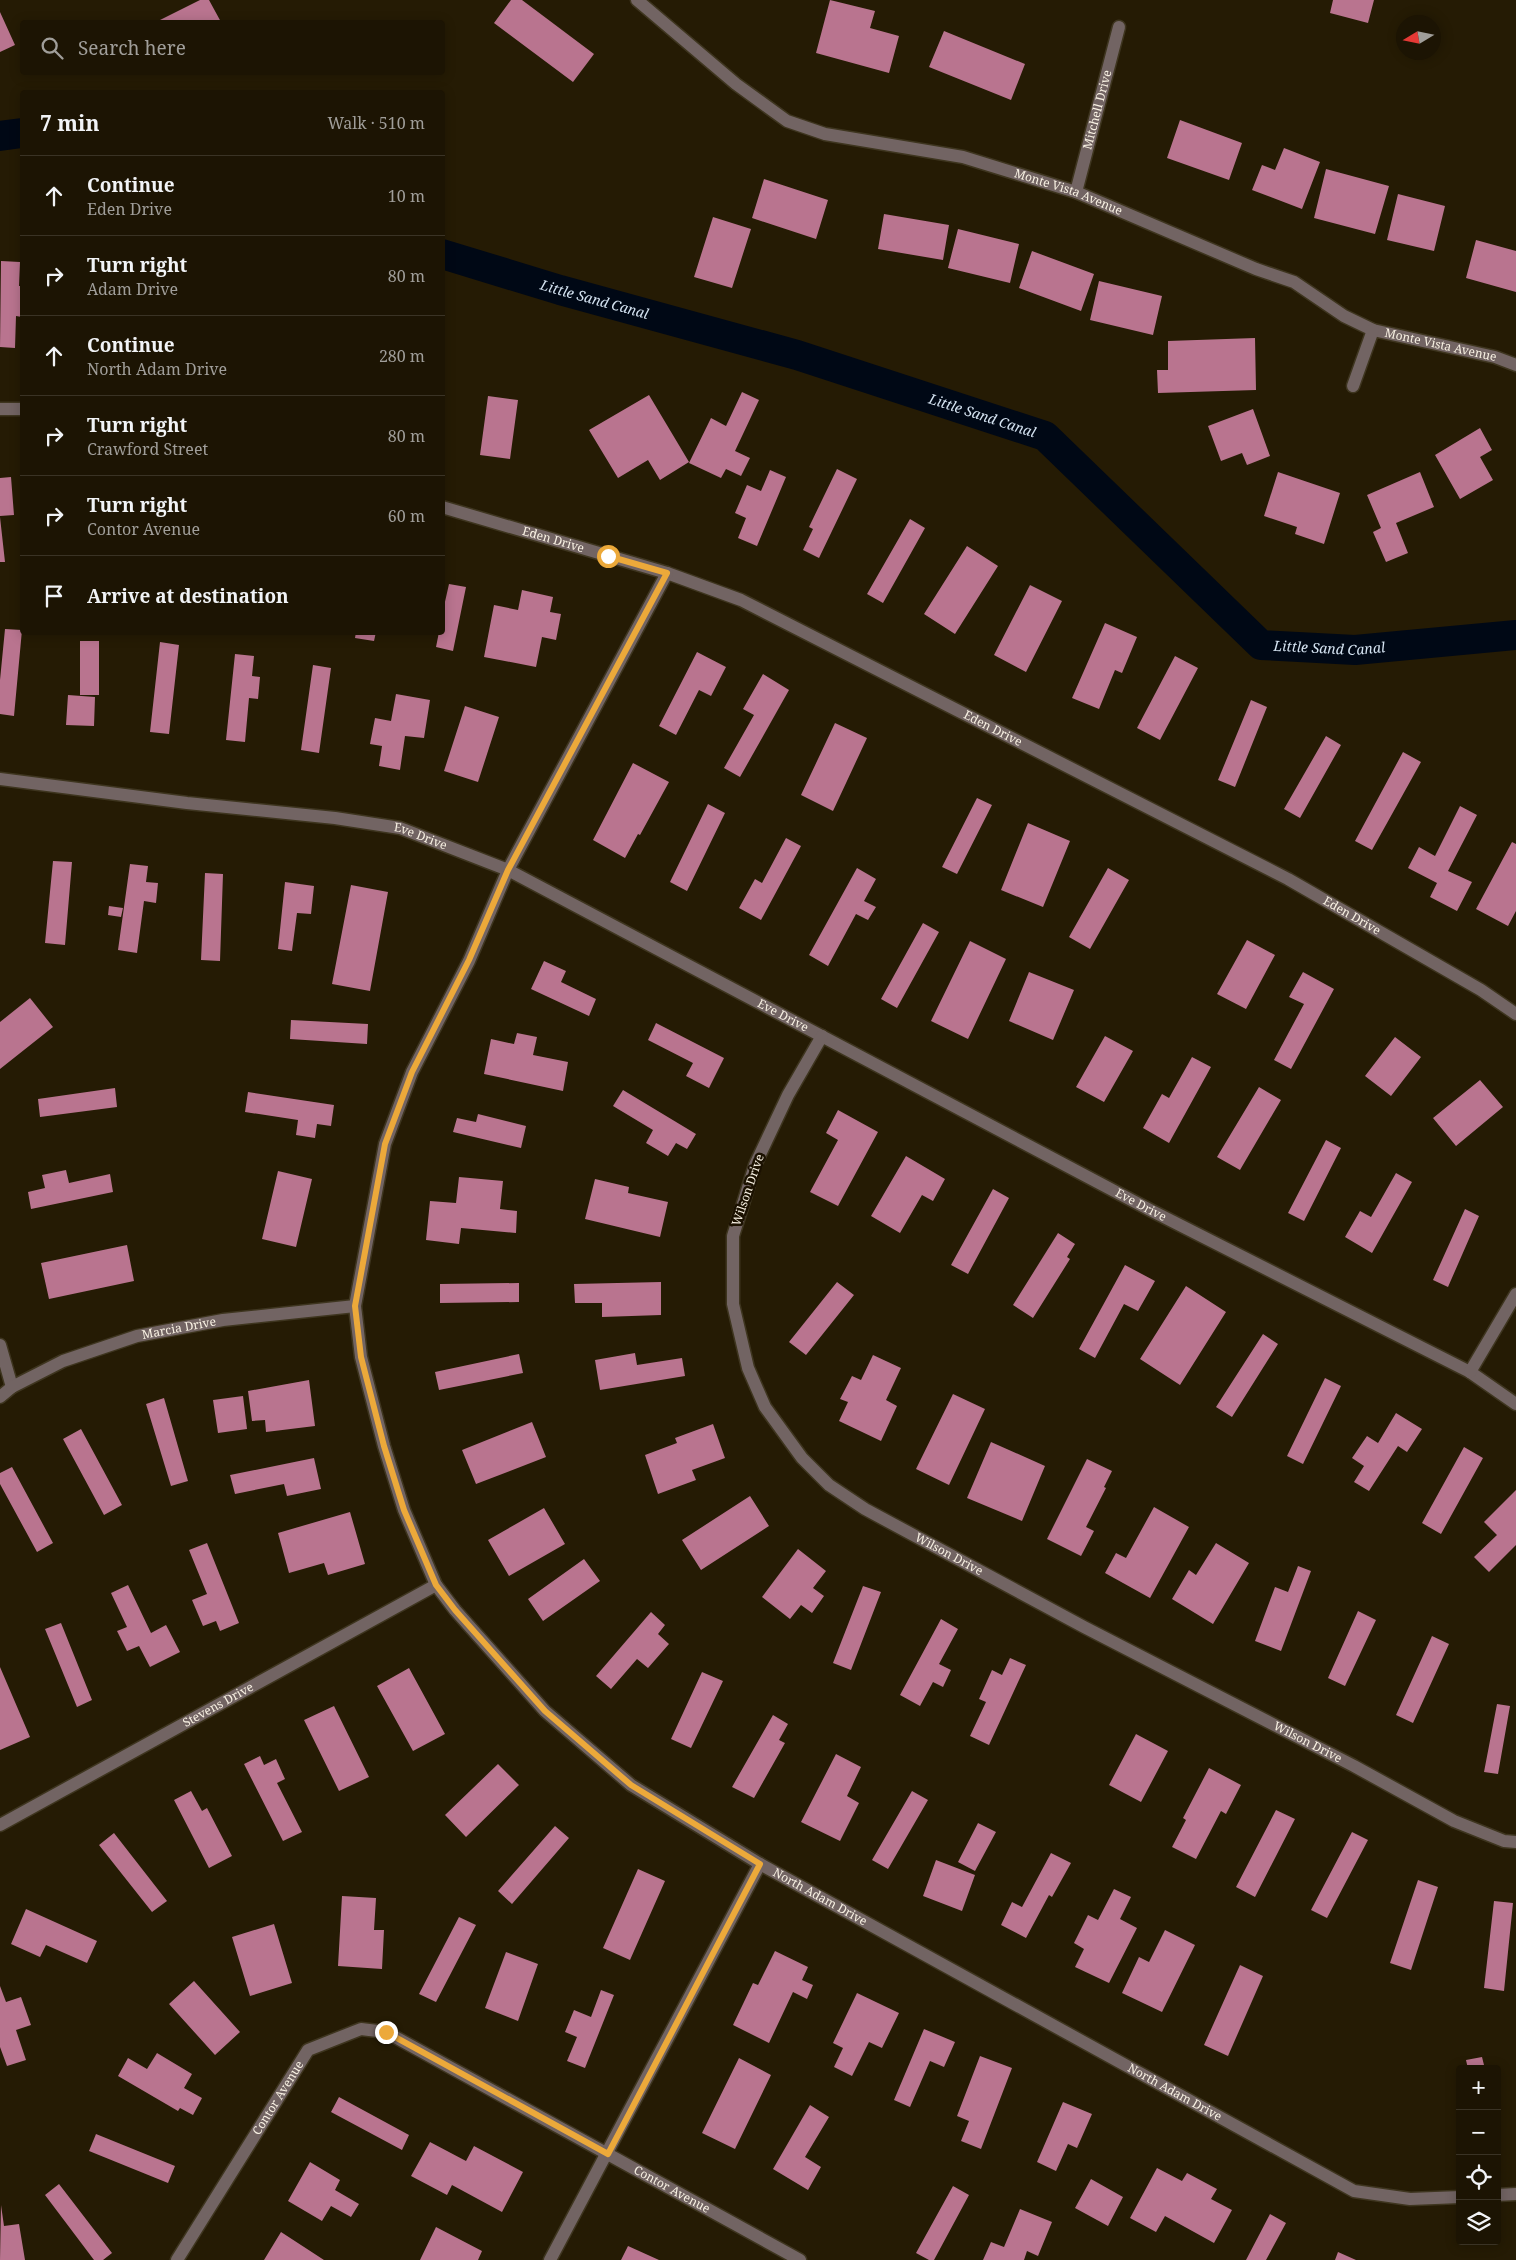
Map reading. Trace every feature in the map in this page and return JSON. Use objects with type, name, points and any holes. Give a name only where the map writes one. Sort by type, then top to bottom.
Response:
[{"type":"street","name":"Monte Vista Avenue","points":[[637,0],[736,84],[787,121],[825,134],[963,157],[1076,192],[1256,269],[1294,282],[1344,316],[1373,330],[1495,357],[1516,365]]},
{"type":"street","name":"Mitchell Drive","points":[[1076,192],[1119,27]]},
{"type":"street","points":[[1353,386],[1373,330]]},
{"type":"street","points":[[0,409],[20,409]]},
{"type":"street","name":"Eden Drive","points":[[445,508],[667,573],[741,600],[1288,879],[1481,990],[1516,1014]]},
{"type":"street","name":"North Adam Drive","points":[[667,573],[508,870],[469,960],[412,1072],[385,1144],[355,1306],[361,1357],[384,1446],[404,1510],[436,1585],[455,1610],[545,1711],[631,1785],[760,1864],[1354,2191],[1410,2199],[1456,2197]]},
{"type":"street","name":"Eve Drive","points":[[0,779],[187,803],[335,818],[400,828],[508,870],[1152,1211],[1470,1372],[1516,1404]]},
{"type":"street","name":"Wilson Drive","points":[[822,1036],[788,1095],[755,1165],[733,1236],[733,1304],[748,1368],[765,1407],[802,1458],[828,1485],[866,1509],[1075,1623],[1354,1766],[1454,1821],[1504,1841],[1516,1842]]},
{"type":"street","points":[[1470,1372],[1516,1294]]},
{"type":"street","name":"Marcia Drive","points":[[0,1396],[12,1387],[63,1361],[137,1336],[223,1320],[355,1306]]},
{"type":"street","points":[[0,1345],[12,1387]]},
{"type":"street","name":"Stevens Drive","points":[[0,1825],[436,1585]]},
{"type":"street","points":[[550,2260],[608,2154],[760,1864]]},
{"type":"street","name":"Contor Avenue","points":[[177,2260],[308,2050],[361,2030],[386,2032],[800,2260]]},
{"type":"street","points":[[1501,2195],[1516,2194]]},
{"type":"building","points":[[200,0],[209,0],[220,20],[160,20]]},
{"type":"building","points":[[511,0],[522,0],[594,54],[573,82],[494,23]]},
{"type":"building","points":[[830,0],[875,11],[870,28],[899,36],[889,73],[816,53]]},
{"type":"building","points":[[1333,0],[1374,0],[1368,23],[1330,13]]},
{"type":"building","points":[[0,12],[15,45],[0,52]]},
{"type":"building","points":[[944,31],[1025,64],[1011,100],[929,67]]},
{"type":"building","points":[[1180,120],[1242,143],[1229,180],[1167,158]]},
{"type":"building","points":[[1284,148],[1320,162],[1302,209],[1252,190],[1262,165],[1275,170]]},
{"type":"building","points":[[1326,169],[1389,186],[1375,234],[1314,218]]},
{"type":"building","points":[[764,179],[828,200],[816,239],[752,218]]},
{"type":"building","points":[[1398,194],[1445,206],[1434,251],[1387,240]]},
{"type":"building","points":[[884,214],[949,225],[943,260],[878,249]]},
{"type":"building","points":[[713,217],[751,229],[732,288],[694,277]]},
{"type":"building","points":[[958,229],[1019,244],[1010,283],[948,268]]},
{"type":"building","points":[[1476,240],[1516,251],[1516,292],[1466,278]]},
{"type":"building","points":[[1032,251],[1094,274],[1081,311],[1019,288]]},
{"type":"building","points":[[1,261],[20,262],[20,317],[16,316],[15,348],[0,347]]},
{"type":"building","points":[[1099,281],[1162,296],[1153,335],[1090,320]]},
{"type":"building","points":[[1255,338],[1256,390],[1158,393],[1157,370],[1168,370],[1168,341]]},
{"type":"building","points":[[742,392],[759,400],[735,451],[750,458],[741,476],[726,469],[721,478],[689,463],[711,418],[726,426]]},
{"type":"building","points":[[649,395],[689,462],[660,480],[648,460],[618,478],[589,430]]},
{"type":"building","points":[[488,396],[518,400],[510,459],[480,455]]},
{"type":"building","points":[[1253,409],[1270,456],[1247,465],[1242,453],[1221,461],[1208,426]]},
{"type":"building","points":[[1480,428],[1492,450],[1480,457],[1493,480],[1460,499],[1435,455]]},
{"type":"building","points":[[837,469],[857,479],[819,558],[803,550],[813,529],[809,527]]},
{"type":"building","points":[[770,470],[786,477],[757,546],[738,538],[746,518],[735,513],[747,485],[761,491]]},
{"type":"building","points":[[1278,472],[1340,493],[1324,544],[1295,534],[1297,527],[1264,516]]},
{"type":"building","points":[[1420,472],[1434,507],[1396,523],[1408,553],[1386,562],[1373,532],[1381,528],[1367,495]]},
{"type":"building","points":[[11,477],[14,515],[0,516],[0,478]]},
{"type":"building","points":[[0,517],[5,562],[0,562]]},
{"type":"building","points":[[910,519],[925,528],[883,603],[867,594]]},
{"type":"building","points":[[967,546],[998,566],[955,634],[924,614]]},
{"type":"building","points":[[449,584],[466,587],[453,651],[436,647],[438,635],[445,635],[445,602]]},
{"type":"building","points":[[1030,585],[1062,601],[1026,672],[994,655]]},
{"type":"building","points":[[522,590],[553,597],[550,612],[561,614],[556,640],[542,637],[536,667],[484,657],[494,605],[518,610]]},
{"type":"building","points":[[1105,623],[1137,637],[1122,673],[1115,670],[1099,709],[1072,698]]},
{"type":"building","points":[[5,629],[20,630],[22,635],[14,716],[0,714],[0,680]]},
{"type":"building","points":[[356,635],[375,635],[374,641],[355,638]]},
{"type":"building","points":[[80,641],[99,641],[99,695],[80,695]]},
{"type":"building","points":[[160,642],[179,645],[169,734],[150,732]]},
{"type":"building","points":[[697,652],[726,667],[711,696],[699,690],[676,735],[659,726]]},
{"type":"building","points":[[235,654],[254,656],[252,676],[260,677],[258,699],[249,698],[245,742],[226,740]]},
{"type":"building","points":[[1175,656],[1198,668],[1160,740],[1137,728]]},
{"type":"building","points":[[313,665],[331,668],[319,753],[301,750]]},
{"type":"building","points":[[763,674],[789,690],[740,777],[724,768],[754,715],[743,709]]},
{"type":"building","points":[[396,694],[430,700],[424,738],[405,736],[400,770],[379,766],[382,746],[370,744],[375,718],[391,721]]},
{"type":"building","points":[[68,695],[95,697],[94,726],[66,725]]},
{"type":"building","points":[[1251,700],[1267,707],[1235,787],[1218,780]]},
{"type":"building","points":[[465,706],[499,717],[478,782],[444,771]]},
{"type":"building","points":[[835,723],[867,738],[833,811],[801,795]]},
{"type":"building","points":[[1326,736],[1341,745],[1300,818],[1284,809]]},
{"type":"building","points":[[1403,752],[1421,762],[1372,850],[1355,841]]},
{"type":"building","points":[[633,763],[669,782],[625,858],[593,840]]},
{"type":"building","points":[[977,798],[992,805],[957,874],[942,867]]},
{"type":"building","points":[[708,804],[725,813],[687,891],[670,882]]},
{"type":"building","points":[[1460,806],[1477,815],[1448,871],[1472,882],[1457,911],[1430,897],[1437,883],[1408,868],[1419,847],[1435,856]]},
{"type":"building","points":[[1028,823],[1070,841],[1043,907],[1001,890]]},
{"type":"building","points":[[786,838],[801,846],[761,920],[739,908],[755,879],[762,883]]},
{"type":"building","points":[[1512,842],[1516,844],[1516,911],[1508,926],[1476,909]]},
{"type":"building","points":[[53,861],[72,862],[65,945],[45,943]]},
{"type":"building","points":[[130,864],[148,866],[146,882],[158,883],[156,903],[144,901],[137,953],[118,950]]},
{"type":"building","points":[[857,868],[876,879],[864,901],[876,907],[868,920],[856,914],[828,966],[809,955]]},
{"type":"building","points":[[1108,868],[1129,880],[1090,949],[1069,937]]},
{"type":"building","points":[[205,873],[223,874],[220,961],[201,960]]},
{"type":"building","points":[[285,882],[314,886],[311,914],[297,913],[292,951],[278,949]]},
{"type":"building","points":[[351,885],[388,892],[370,991],[332,984]]},
{"type":"building","points":[[109,906],[123,908],[121,917],[108,915]]},
{"type":"building","points":[[923,923],[939,932],[897,1008],[881,999]]},
{"type":"building","points":[[1247,940],[1275,955],[1246,1009],[1217,994]]},
{"type":"building","points":[[970,941],[1006,959],[968,1039],[931,1021]]},
{"type":"building","points":[[544,961],[566,971],[561,982],[596,999],[589,1016],[531,989]]},
{"type":"building","points":[[1029,972],[1074,990],[1053,1040],[1009,1021]]},
{"type":"building","points":[[1303,972],[1334,989],[1291,1069],[1274,1060],[1304,1004],[1289,997]]},
{"type":"building","points":[[30,998],[53,1027],[0,1069],[0,1022]]},
{"type":"building","points":[[291,1020],[368,1024],[367,1044],[290,1039]]},
{"type":"building","points":[[656,1023],[724,1058],[709,1088],[686,1076],[693,1063],[648,1040]]},
{"type":"building","points":[[517,1033],[537,1037],[533,1055],[568,1062],[563,1091],[484,1074],[491,1039],[514,1044]]},
{"type":"building","points":[[1105,1036],[1133,1051],[1104,1102],[1076,1087]]},
{"type":"building","points":[[1395,1037],[1421,1057],[1391,1096],[1365,1076]]},
{"type":"building","points":[[1192,1057],[1211,1067],[1169,1143],[1143,1128],[1162,1094],[1169,1098]]},
{"type":"building","points":[[1480,1080],[1503,1107],[1456,1146],[1433,1118]]},
{"type":"building","points":[[1259,1087],[1281,1100],[1240,1170],[1217,1157]]},
{"type":"building","points":[[115,1088],[117,1107],[40,1117],[38,1099]]},
{"type":"building","points":[[623,1090],[696,1134],[687,1149],[676,1143],[668,1156],[646,1143],[653,1130],[613,1106]]},
{"type":"building","points":[[248,1092],[334,1105],[331,1126],[317,1124],[315,1138],[296,1135],[298,1120],[245,1112]]},
{"type":"building","points":[[838,1110],[878,1132],[838,1206],[810,1192],[838,1140],[826,1133]]},
{"type":"building","points":[[478,1114],[526,1126],[521,1148],[453,1132],[457,1118],[476,1122]]},
{"type":"building","points":[[1326,1140],[1341,1148],[1304,1221],[1288,1213]]},
{"type":"building","points":[[906,1156],[945,1179],[933,1201],[922,1195],[900,1233],[871,1216]]},
{"type":"building","points":[[66,1170],[69,1183],[110,1174],[113,1192],[31,1209],[28,1192],[45,1188],[42,1175]]},
{"type":"building","points":[[278,1171],[312,1179],[296,1247],[262,1239]]},
{"type":"building","points":[[1396,1173],[1412,1182],[1372,1253],[1345,1237],[1360,1211],[1371,1217]]},
{"type":"building","points":[[459,1177],[503,1181],[500,1209],[517,1211],[516,1233],[461,1228],[459,1244],[426,1240],[430,1201],[456,1203]]},
{"type":"building","points":[[595,1179],[629,1187],[628,1193],[668,1202],[660,1237],[585,1219]]},
{"type":"building","points":[[993,1189],[1009,1198],[968,1274],[951,1265]]},
{"type":"building","points":[[1465,1209],[1479,1216],[1448,1287],[1433,1280]]},
{"type":"building","points":[[1058,1233],[1075,1244],[1067,1257],[1070,1259],[1033,1318],[1013,1305]]},
{"type":"building","points":[[127,1245],[134,1281],[49,1299],[41,1263]]},
{"type":"building","points":[[1125,1265],[1155,1281],[1138,1311],[1124,1304],[1095,1358],[1079,1349]]},
{"type":"building","points":[[661,1282],[661,1315],[602,1317],[602,1303],[575,1303],[574,1284]]},
{"type":"building","points":[[837,1282],[854,1295],[806,1355],[789,1342]]},
{"type":"building","points":[[519,1283],[519,1302],[440,1303],[440,1284]]},
{"type":"building","points":[[1186,1286],[1226,1312],[1180,1385],[1140,1359]]},
{"type":"building","points":[[1263,1334],[1278,1344],[1232,1417],[1216,1407]]},
{"type":"building","points":[[635,1353],[637,1365],[682,1358],[685,1376],[600,1390],[595,1360]]},
{"type":"building","points":[[519,1354],[523,1373],[439,1390],[435,1372]]},
{"type":"building","points":[[873,1355],[901,1368],[886,1400],[897,1406],[881,1441],[839,1421],[848,1402],[840,1399],[852,1376],[861,1380]]},
{"type":"building","points":[[1325,1378],[1341,1386],[1303,1464],[1287,1456]]},
{"type":"building","points":[[309,1380],[315,1426],[266,1432],[265,1420],[252,1421],[248,1391]]},
{"type":"building","points":[[953,1394],[985,1409],[949,1485],[916,1469]]},
{"type":"building","points":[[243,1396],[247,1429],[218,1433],[213,1400]]},
{"type":"building","points":[[164,1398],[188,1481],[171,1486],[146,1404]]},
{"type":"building","points":[[1396,1413],[1422,1429],[1407,1452],[1398,1446],[1369,1491],[1354,1482],[1364,1466],[1352,1458],[1367,1436],[1378,1443]]},
{"type":"building","points":[[532,1422],[546,1457],[476,1484],[462,1450]]},
{"type":"building","points":[[713,1424],[725,1458],[692,1470],[696,1480],[658,1494],[645,1455],[677,1443],[675,1438]]},
{"type":"building","points":[[81,1429],[122,1505],[104,1515],[63,1439]]},
{"type":"building","points":[[991,1442],[1045,1466],[1022,1521],[967,1498]]},
{"type":"building","points":[[1464,1447],[1483,1458],[1441,1534],[1422,1523]]},
{"type":"building","points":[[314,1458],[321,1489],[287,1496],[284,1484],[235,1494],[230,1475]]},
{"type":"building","points":[[1087,1459],[1112,1471],[1104,1487],[1106,1488],[1086,1527],[1094,1531],[1081,1556],[1047,1539]]},
{"type":"building","points":[[12,1467],[53,1543],[37,1552],[0,1484],[0,1473]]},
{"type":"building","points":[[1516,1490],[1516,1545],[1489,1572],[1474,1557],[1497,1535],[1484,1522]]},
{"type":"building","points":[[750,1496],[769,1526],[701,1570],[682,1540]]},
{"type":"building","points":[[1154,1507],[1189,1527],[1150,1598],[1105,1573],[1116,1553],[1126,1558]]},
{"type":"building","points":[[544,1508],[565,1544],[509,1576],[488,1540]]},
{"type":"building","points":[[350,1512],[365,1564],[328,1575],[324,1563],[289,1573],[278,1533]]},
{"type":"building","points":[[207,1543],[239,1623],[220,1631],[216,1621],[203,1626],[192,1600],[207,1594],[189,1550]]},
{"type":"building","points":[[1216,1543],[1249,1563],[1213,1624],[1172,1599],[1189,1570],[1196,1575]]},
{"type":"building","points":[[798,1549],[826,1571],[813,1588],[824,1596],[812,1613],[801,1605],[790,1619],[762,1597]]},
{"type":"building","points":[[584,1559],[600,1581],[543,1621],[528,1599]]},
{"type":"building","points":[[1298,1566],[1311,1571],[1281,1651],[1255,1641],[1275,1587],[1288,1592]]},
{"type":"building","points":[[128,1585],[151,1633],[166,1625],[180,1652],[150,1667],[139,1646],[127,1651],[117,1631],[127,1627],[111,1593]]},
{"type":"building","points":[[863,1586],[881,1592],[851,1670],[833,1663]]},
{"type":"building","points":[[1358,1611],[1376,1620],[1345,1686],[1328,1678]]},
{"type":"building","points":[[651,1612],[665,1625],[658,1634],[669,1644],[648,1668],[637,1659],[611,1689],[596,1676]]},
{"type":"building","points":[[941,1619],[958,1629],[939,1664],[951,1670],[943,1687],[933,1682],[920,1706],[900,1695]]},
{"type":"building","points":[[61,1623],[92,1700],[77,1707],[45,1629]]},
{"type":"building","points":[[1432,1636],[1449,1644],[1413,1723],[1396,1715]]},
{"type":"building","points":[[1010,1658],[1026,1665],[989,1745],[970,1736],[986,1702],[979,1699],[992,1670],[1002,1675]]},
{"type":"building","points":[[0,1667],[30,1737],[0,1750]]},
{"type":"building","points":[[409,1668],[445,1734],[413,1751],[377,1686]]},
{"type":"building","points":[[702,1672],[723,1681],[691,1748],[671,1739]]},
{"type":"building","points":[[1497,1704],[1510,1706],[1498,1774],[1484,1772]]},
{"type":"building","points":[[334,1706],[369,1777],[339,1791],[304,1720]]},
{"type":"building","points":[[773,1715],[788,1724],[779,1740],[785,1743],[754,1798],[732,1787]]},
{"type":"building","points":[[1136,1734],[1168,1751],[1141,1802],[1109,1785]]},
{"type":"building","points":[[836,1754],[861,1767],[847,1796],[859,1803],[840,1841],[801,1822]]},
{"type":"building","points":[[260,1756],[264,1765],[276,1759],[285,1779],[277,1783],[302,1832],[283,1841],[244,1764]]},
{"type":"building","points":[[498,1764],[519,1785],[466,1837],[445,1815]]},
{"type":"building","points":[[1209,1768],[1241,1785],[1226,1814],[1221,1811],[1196,1859],[1172,1847],[1186,1820],[1183,1818]]},
{"type":"building","points":[[191,1791],[202,1811],[207,1808],[232,1856],[209,1868],[174,1800]]},
{"type":"building","points":[[912,1791],[928,1800],[888,1869],[872,1860]]},
{"type":"building","points":[[1276,1810],[1295,1819],[1255,1897],[1236,1887]]},
{"type":"building","points":[[978,1823],[996,1832],[975,1871],[958,1862]]},
{"type":"building","points":[[555,1826],[569,1838],[512,1904],[498,1891]]},
{"type":"building","points":[[1352,1832],[1368,1840],[1327,1918],[1311,1910]]},
{"type":"building","points":[[114,1833],[167,1901],[152,1912],[99,1845]]},
{"type":"building","points":[[1051,1853],[1071,1863],[1052,1897],[1049,1895],[1026,1938],[1001,1925],[1012,1902],[1022,1907]]},
{"type":"building","points":[[936,1860],[975,1875],[962,1911],[923,1896]]},
{"type":"building","points":[[638,1869],[665,1881],[630,1960],[603,1948]]},
{"type":"building","points":[[1418,1880],[1438,1887],[1411,1970],[1390,1963]]},
{"type":"building","points":[[1114,1889],[1131,1897],[1120,1919],[1137,1928],[1109,1983],[1075,1967],[1084,1949],[1074,1943],[1088,1915],[1098,1920]]},
{"type":"building","points":[[342,1896],[376,1898],[374,1930],[384,1930],[382,1969],[338,1966]]},
{"type":"building","points":[[1494,1901],[1513,1903],[1504,1991],[1484,1988]]},
{"type":"building","points":[[26,1909],[97,1941],[87,1963],[46,1945],[40,1957],[11,1944]]},
{"type":"building","points":[[459,1917],[476,1925],[436,2002],[419,1994]]},
{"type":"building","points":[[274,1924],[292,1983],[250,1996],[232,1937]]},
{"type":"building","points":[[1165,1930],[1195,1945],[1162,2012],[1122,1993],[1139,1957],[1149,1962]]},
{"type":"building","points":[[775,1951],[808,1967],[802,1980],[813,1985],[807,1999],[793,1992],[769,2043],[733,2025],[753,1983],[758,1985]]},
{"type":"building","points":[[506,1952],[538,1964],[518,2021],[485,2008]]},
{"type":"building","points":[[1240,1965],[1263,1976],[1228,2056],[1204,2045]]},
{"type":"building","points":[[194,1981],[240,2032],[215,2055],[169,2004]]},
{"type":"building","points":[[0,1986],[6,2002],[21,1997],[31,2025],[16,2030],[26,2060],[7,2066],[0,2047]]},
{"type":"building","points":[[601,1990],[614,1995],[585,2068],[567,2061],[577,2037],[565,2032],[574,2010],[591,2017]]},
{"type":"building","points":[[857,1993],[899,2013],[882,2048],[869,2042],[852,2076],[834,2067],[843,2048],[833,2043]]},
{"type":"building","points":[[924,2029],[955,2042],[944,2067],[930,2061],[910,2107],[894,2100]]},
{"type":"building","points":[[157,2053],[192,2074],[184,2088],[202,2098],[193,2115],[180,2108],[178,2111],[118,2076],[128,2058],[147,2069]]},
{"type":"building","points":[[980,2056],[1012,2068],[981,2149],[961,2141],[969,2121],[957,2116]]},
{"type":"building","points":[[1482,2057],[1484,2065],[1467,2065],[1466,2060]]},
{"type":"building","points":[[739,2058],[771,2075],[735,2149],[702,2133]]},
{"type":"building","points":[[339,2097],[409,2135],[402,2150],[331,2112]]},
{"type":"building","points":[[1063,2102],[1092,2114],[1077,2148],[1068,2144],[1056,2171],[1037,2162]]},
{"type":"building","points":[[810,2105],[829,2117],[805,2157],[821,2167],[808,2190],[773,2169]]},
{"type":"building","points":[[96,2134],[175,2166],[168,2183],[89,2151]]},
{"type":"building","points":[[430,2142],[466,2161],[474,2146],[523,2172],[502,2212],[452,2185],[447,2195],[411,2176]]},
{"type":"building","points":[[310,2162],[340,2180],[335,2190],[359,2204],[351,2217],[331,2206],[322,2221],[288,2201]]},
{"type":"building","points":[[1157,2168],[1182,2181],[1187,2173],[1217,2189],[1211,2199],[1232,2210],[1214,2243],[1165,2216],[1156,2232],[1130,2218]]},
{"type":"building","points":[[1091,2179],[1123,2197],[1108,2226],[1075,2208]]},
{"type":"building","points":[[59,2184],[112,2253],[103,2260],[94,2260],[45,2195]]},
{"type":"building","points":[[953,2186],[969,2195],[934,2260],[929,2260],[916,2253]]},
{"type":"building","points":[[1,2205],[4,2226],[19,2224],[25,2260],[0,2260]]},
{"type":"building","points":[[1020,2209],[1052,2222],[1038,2256],[1027,2251],[1024,2260],[983,2260],[991,2242],[1004,2247]]},
{"type":"building","points":[[1270,2214],[1286,2223],[1266,2260],[1246,2260]]},
{"type":"building","points":[[436,2227],[482,2251],[478,2260],[420,2260]]},
{"type":"building","points":[[281,2232],[324,2260],[264,2260]]},
{"type":"building","points":[[628,2246],[659,2260],[621,2260]]},
{"type":"building","points":[[1338,2252],[1356,2260],[1335,2260]]},
{"type":"waterway","name":"Little Sand Canal","points":[[0,136],[20,133]]},
{"type":"waterway","name":"Little Sand Canal","points":[[445,255],[560,290],[797,355],[1045,436],[1261,645],[1355,650],[1516,635]]},
{"type":"route","points":[[386,2032],[608,2154],[760,1864],[631,1785],[545,1711],[455,1610],[436,1585],[404,1510],[384,1446],[361,1357],[355,1306],[385,1144],[412,1072],[469,960],[508,870],[667,573],[608,556]]}]
